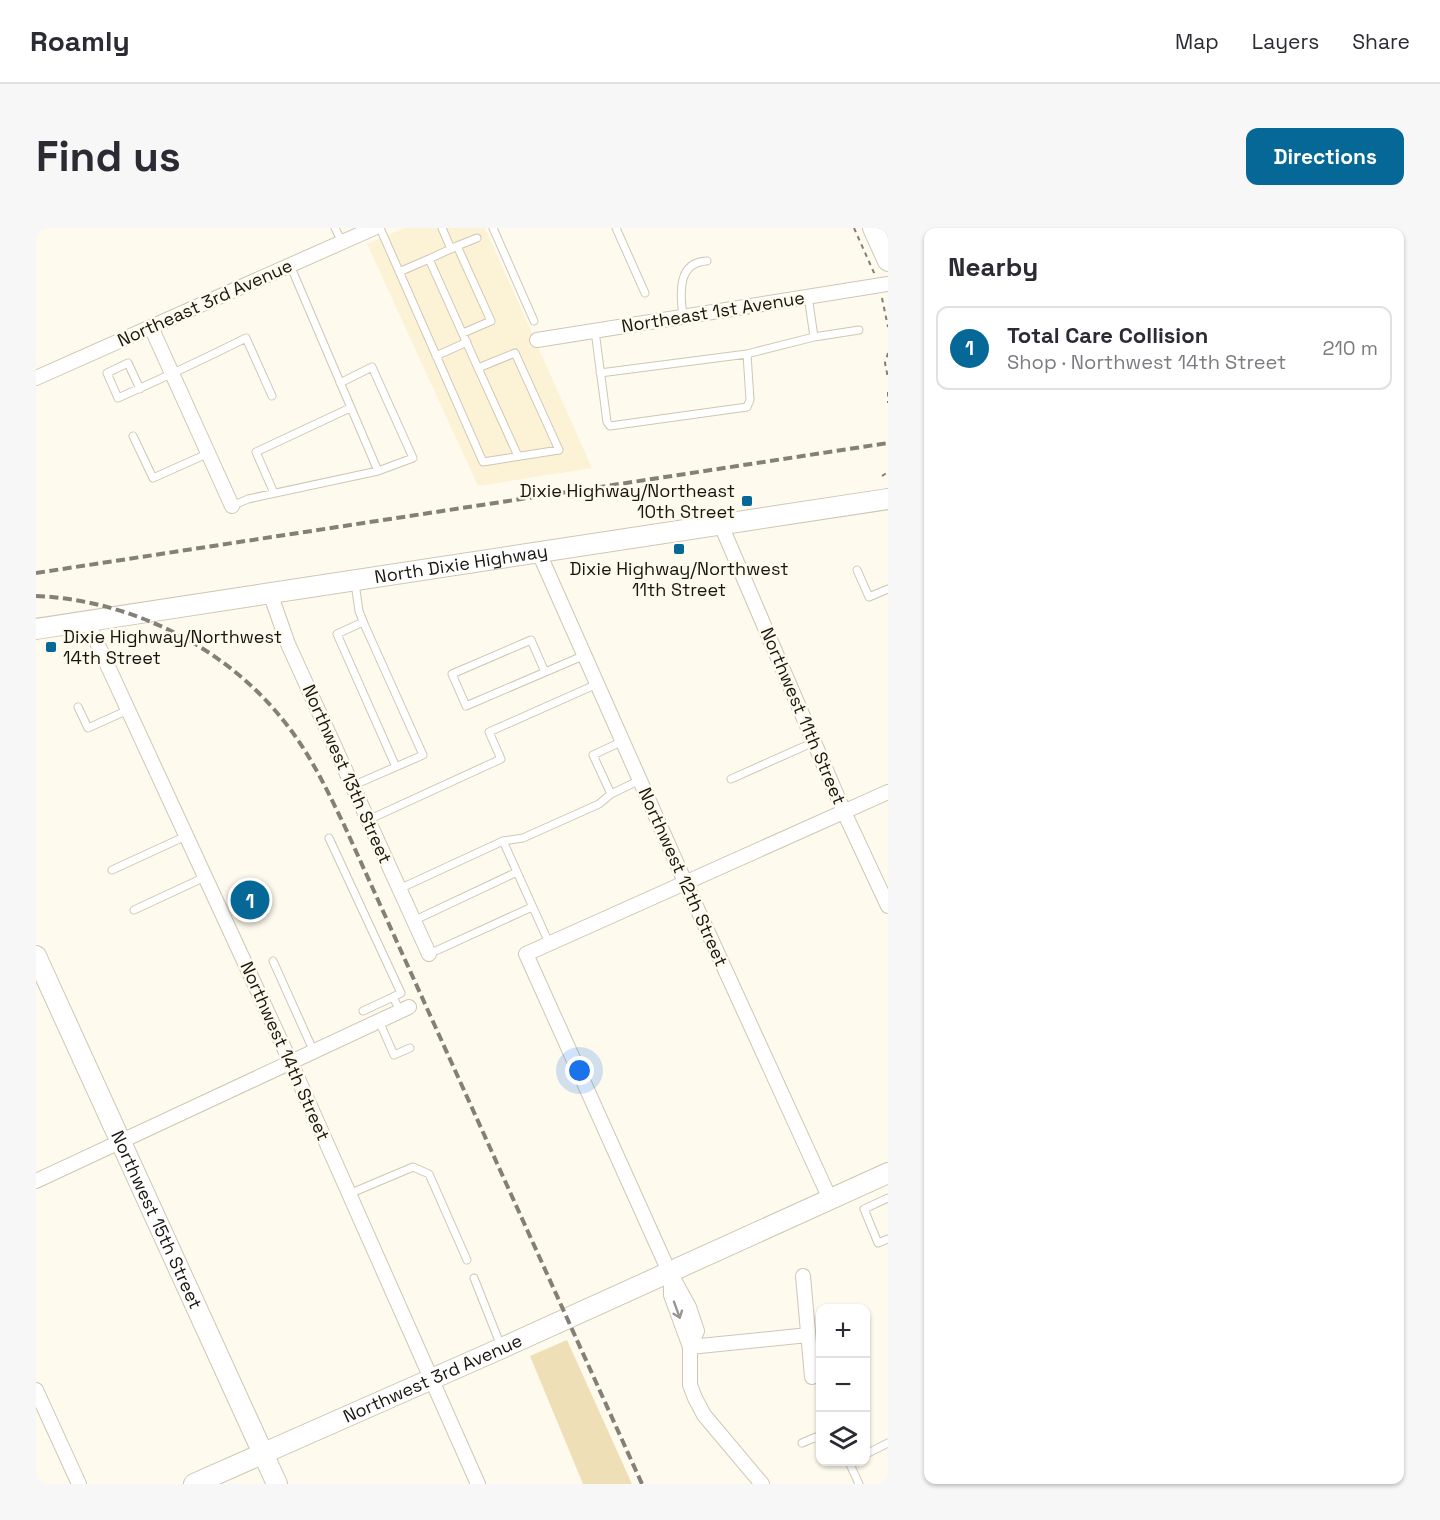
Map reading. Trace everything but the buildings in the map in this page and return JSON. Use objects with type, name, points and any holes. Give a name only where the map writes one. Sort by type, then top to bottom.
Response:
[{"type":"street","name":"Northeast 3rd Avenue","points":[[36,378],[374,228]]},
{"type":"street","points":[[873,228],[881,266]]},
{"type":"street","name":"Northeast 1st Avenue","points":[[537,340],[888,284]]},
{"type":"street","points":[[151,327],[232,506]]},
{"type":"street","name":"North Dixie Highway","points":[[36,629],[888,499]]},
{"type":"street","name":"Northwest 11th Street","points":[[721,525],[844,812],[888,906]]},
{"type":"street","name":"Northwest 12th Street","points":[[539,553],[685,882],[830,1199]]},
{"type":"street","name":"Northwest 13th Street","points":[[270,593],[288,644],[429,954]]},
{"type":"street","name":"Northwest 14th Street","points":[[87,621],[291,1063],[478,1484]]},
{"type":"street","points":[[762,1484],[704,1415],[694,1398],[690,1385],[690,1347],[696,1331],[693,1315],[671,1273],[526,954],[888,792]]},
{"type":"street","name":"Northwest 15th Street","points":[[36,956],[277,1484]]},
{"type":"street","points":[[36,1180],[121,1143],[405,1009]]},
{"type":"street","name":"Northwest 3rd Avenue","points":[[194,1484],[885,1176]]},
{"type":"street","points":[[803,1276],[812,1377]]},
{"type":"street","points":[[690,1347],[808,1335]]},
{"type":"street","points":[[36,1390],[79,1484]]},
{"type":"lane","points":[[335,228],[342,242]]},
{"type":"lane","points":[[380,228],[483,462],[559,450],[515,353],[478,368]]},
{"type":"lane","points":[[442,228],[490,321],[463,333]]},
{"type":"lane","points":[[493,228],[534,321]]},
{"type":"lane","points":[[616,228],[645,292]]},
{"type":"lane","points":[[399,272],[477,238]]},
{"type":"lane","points":[[429,259],[518,456]]},
{"type":"lane","points":[[683,316],[680,289],[687,269],[699,261],[707,261]]},
{"type":"lane","points":[[290,265],[378,471]]},
{"type":"lane","points":[[808,297],[814,337]]},
{"type":"lane","points":[[600,373],[747,354],[814,337],[859,330]]},
{"type":"lane","points":[[595,331],[607,422],[610,426],[747,407],[750,400],[747,354]]},
{"type":"lane","points":[[140,389],[128,363],[107,373],[118,398],[140,389],[246,338],[272,396]]},
{"type":"lane","points":[[436,356],[467,342]]},
{"type":"lane","points":[[232,506],[248,499],[378,471],[413,458],[372,367],[340,382]]},
{"type":"lane","points":[[274,494],[255,452],[350,408]]},
{"type":"lane","points":[[134,436],[153,478],[208,453]]},
{"type":"lane","points":[[857,570],[869,597],[888,589]]},
{"type":"lane","points":[[352,786],[423,755],[363,622],[355,580]]},
{"type":"lane","points":[[363,622],[337,634],[396,767]]},
{"type":"lane","points":[[545,672],[531,640],[452,674],[466,706],[585,655]]},
{"type":"lane","points":[[368,820],[501,759],[489,732],[597,684]]},
{"type":"lane","points":[[78,707],[88,728],[128,710]]},
{"type":"lane","points":[[611,794],[593,755],[623,741]]},
{"type":"lane","points":[[731,779],[814,742]]},
{"type":"lane","points":[[399,889],[503,841],[523,838],[599,804],[611,794],[640,780]]},
{"type":"lane","points":[[112,870],[186,836]]},
{"type":"lane","points":[[329,838],[401,993],[363,1011]]},
{"type":"lane","points":[[503,841],[549,944]]},
{"type":"lane","points":[[413,921],[517,872]]},
{"type":"lane","points":[[134,910],[205,877]]},
{"type":"lane","points":[[429,954],[532,906]]},
{"type":"lane","points":[[273,962],[314,1052]]},
{"type":"lane","points":[[393,997],[405,1009]]},
{"type":"lane","points":[[379,1021],[394,1055],[410,1048]]},
{"type":"lane","points":[[349,1194],[413,1167],[423,1170],[429,1174],[467,1260]]},
{"type":"lane","points":[[888,1197],[864,1209],[878,1243],[888,1239]]},
{"type":"lane","points":[[474,1278],[502,1348]]},
{"type":"lane","points":[[802,1443],[816,1437]]},
{"type":"lane","points":[[870,1452],[888,1443]]},
{"type":"lane","points":[[851,1466],[859,1484]]},
{"type":"path","points":[[854,228],[881,266]]},
{"type":"path","points":[[885,309],[888,327]]},
{"type":"path","points":[[888,353],[885,363],[888,378]]},
{"type":"path","points":[[888,392],[888,403]]},
{"type":"path","points":[[882,476],[888,472]]},
{"type":"shaded area","points":[[404,228],[485,228],[592,468],[478,486],[367,244]]},
{"type":"shaded area","points":[[567,1340],[632,1484],[583,1484],[530,1356]]},
{"type":"railway","points":[[36,573],[888,443]]},
{"type":"railway","points":[[36,596],[71,599],[140,617],[204,649],[233,670],[259,694],[302,745],[345,827],[642,1484]]},
{"type":"place","name":"Dixie Highway/Northeast 10th Street","points":[[747,501]]},
{"type":"place","name":"Dixie Highway/Northwest 11th Street","points":[[679,549]]},
{"type":"place","name":"Dixie Highway/Northwest 14th Street","points":[[51,647]]},
{"type":"place","name":"Total Care Collision","points":[[250,900]]}]
